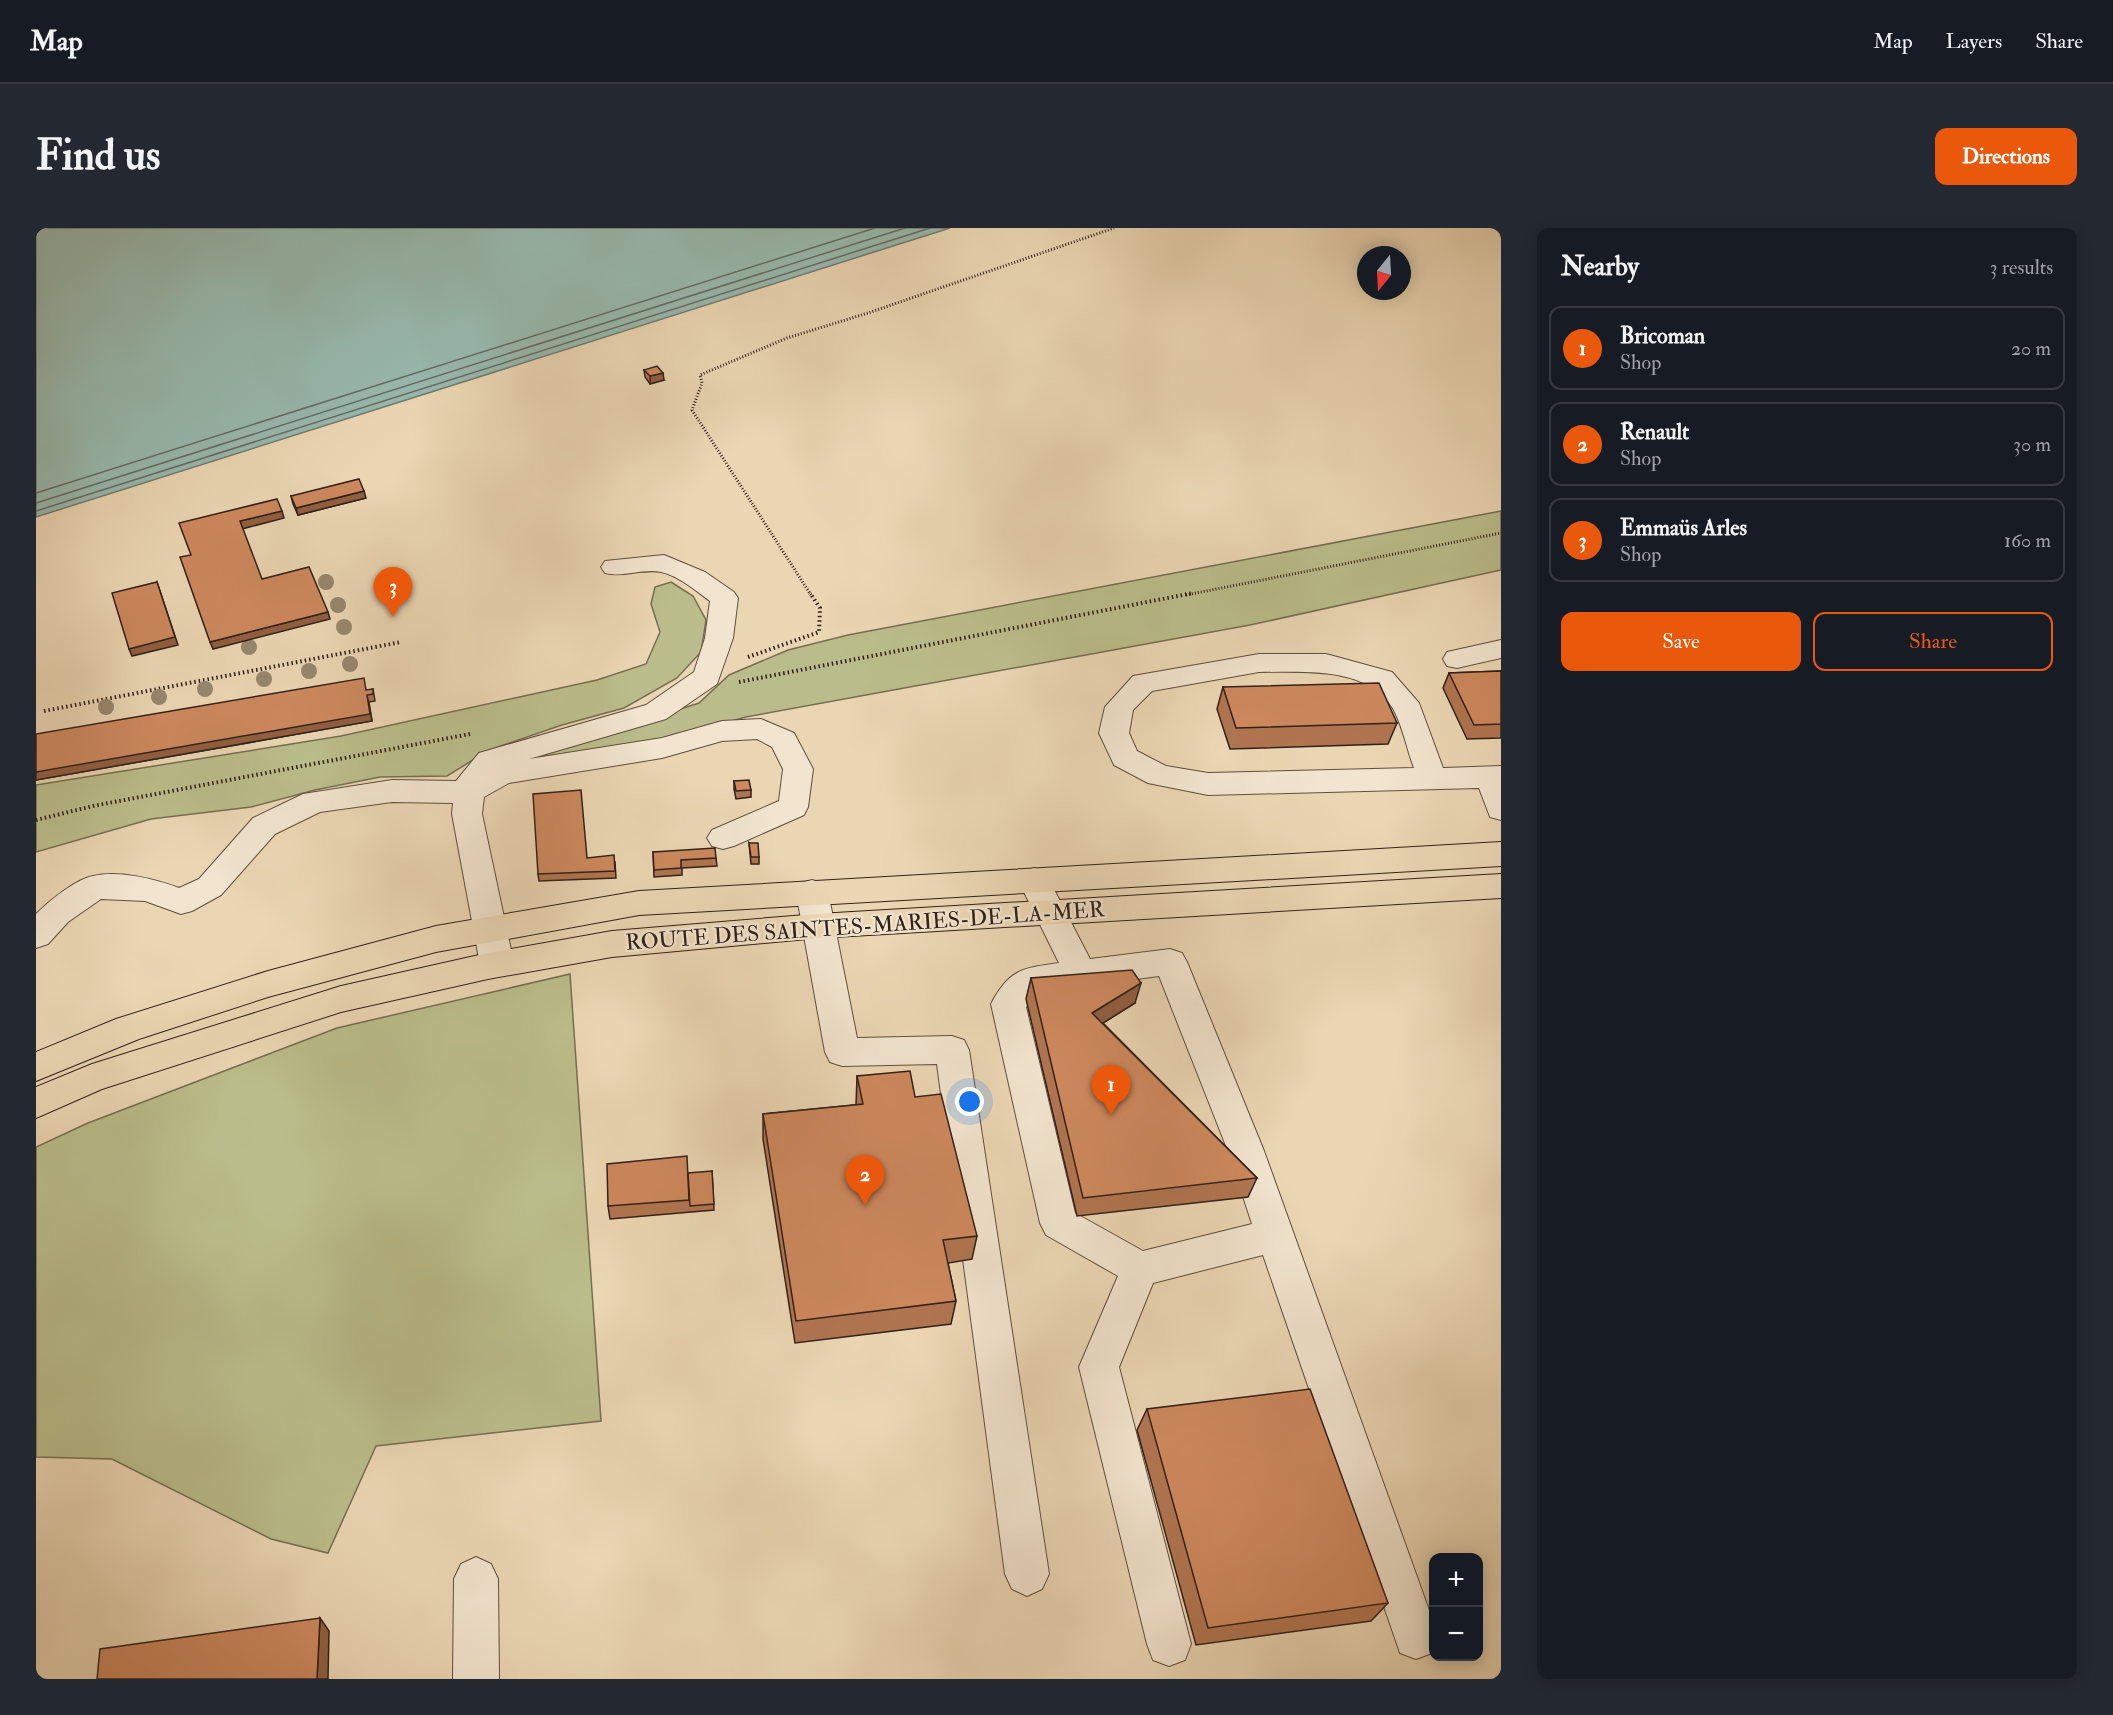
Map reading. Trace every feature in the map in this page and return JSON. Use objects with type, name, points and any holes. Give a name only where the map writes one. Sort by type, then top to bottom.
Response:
[{"type":"main road","name":"ROUTE DES SAINTES-MARIES-DE-LA-MER","points":[[36,1103],[92,1078],[341,999],[497,964],[815,909],[1034,880],[1501,854]]},
{"type":"main road","name":"ROUTE DES SAINTES-MARIES-DE-LA-MER","points":[[36,1067],[128,1029],[268,984],[436,939],[639,903],[815,909],[1050,912],[1501,886]]},
{"type":"lane","points":[[497,964],[467,814],[470,783],[490,760],[656,712],[707,677],[719,638],[723,598],[696,578],[664,563],[614,567]]},
{"type":"lane","points":[[1456,659],[1501,649]]},
{"type":"lane","points":[[1432,778],[1406,703],[1382,679],[1326,663],[1259,663],[1143,682],[1119,707],[1114,733],[1125,758],[1159,775],[1208,784],[1495,777],[1501,809]]},
{"type":"lane","points":[[36,935],[57,913],[95,887],[148,889],[181,902],[210,887],[264,826],[314,802],[392,791],[470,792],[502,774],[662,748],[722,731],[761,729],[783,740],[798,769],[793,807],[723,838]]},
{"type":"lane","points":[[1034,880],[1081,973]]},
{"type":"lane","points":[[815,909],[842,1052],[952,1050],[1027,1574]]},
{"type":"lane","points":[[1275,1235],[1140,1269],[1059,1223],[1008,1004],[1029,980],[1170,962],[1246,1151],[1416,1637]]},
{"type":"lane","points":[[1140,1269],[1099,1367],[1169,1644]]},
{"type":"lane","points":[[476,1579],[476,1679]]},
{"type":"path","points":[[708,673],[819,632],[820,608],[692,410],[702,383],[700,375],[787,338],[868,313],[1114,228]]},
{"type":"path","points":[[758,679],[1501,533]]},
{"type":"path","points":[[44,711],[401,642]]},
{"type":"path","points":[[36,820],[93,806],[466,735]]},
{"type":"green space","points":[[1501,511],[1501,570],[1250,625],[746,717],[664,740],[517,763],[699,703],[729,675],[788,650],[848,635]]},
{"type":"green space","points":[[671,582],[693,596],[706,620],[701,652],[677,678],[624,708],[562,725],[489,750],[447,776],[380,777],[315,790],[251,807],[151,819],[36,852],[36,785],[341,736],[597,680],[646,664],[660,632],[651,604],[655,587]]},
{"type":"green space","points":[[570,974],[601,1421],[376,1446],[328,1553],[271,1539],[112,1459],[36,1457],[36,1147],[88,1123],[337,1028]]},
{"type":"water","points":[[36,228],[950,228],[36,517]]},
{"type":"building","points":[[657,366],[663,373],[650,376],[644,370]]},
{"type":"building","points":[[359,479],[364,491],[296,508],[291,496]]},
{"type":"building","points":[[277,499],[282,511],[240,521],[262,579],[309,567],[328,612],[210,642],[180,557],[191,555],[179,523]]},
{"type":"building","points":[[157,582],[175,637],[129,649],[112,593]]},
{"type":"building","points":[[1501,671],[1501,724],[1474,725],[1449,673]]},
{"type":"building","points":[[364,678],[366,690],[373,689],[373,694],[367,695],[370,714],[36,772],[36,734]]},
{"type":"building","points":[[1379,683],[1397,723],[1236,728],[1223,687]]},
{"type":"building","points":[[749,780],[751,790],[736,791],[734,781]]},
{"type":"building","points":[[581,790],[587,858],[614,855],[615,871],[538,874],[533,794]]},
{"type":"building","points":[[749,843],[758,843],[759,857],[751,857]]},
{"type":"building","points":[[715,848],[716,858],[681,860],[681,868],[654,870],[653,852]]},
{"type":"building","points":[[1132,970],[1141,983],[1092,1013],[1257,1178],[1083,1198],[1031,978]]},
{"type":"building","points":[[910,1071],[915,1097],[941,1094],[977,1236],[943,1240],[956,1301],[796,1321],[763,1114],[863,1104],[857,1076]]},
{"type":"building","points":[[687,1156],[689,1200],[608,1206],[607,1164]]},
{"type":"building","points":[[712,1171],[714,1204],[690,1206],[688,1173]]},
{"type":"building","points":[[1310,1389],[1388,1603],[1208,1628],[1147,1409]]},
{"type":"building","points":[[320,1618],[317,1679],[97,1679],[100,1649]]},
{"type":"place","name":"Emmaüs Arles","points":[[393,617]]},
{"type":"place","name":"Bricoman","points":[[1111,1115]]},
{"type":"place","name":"Renault","points":[[865,1205]]}]
